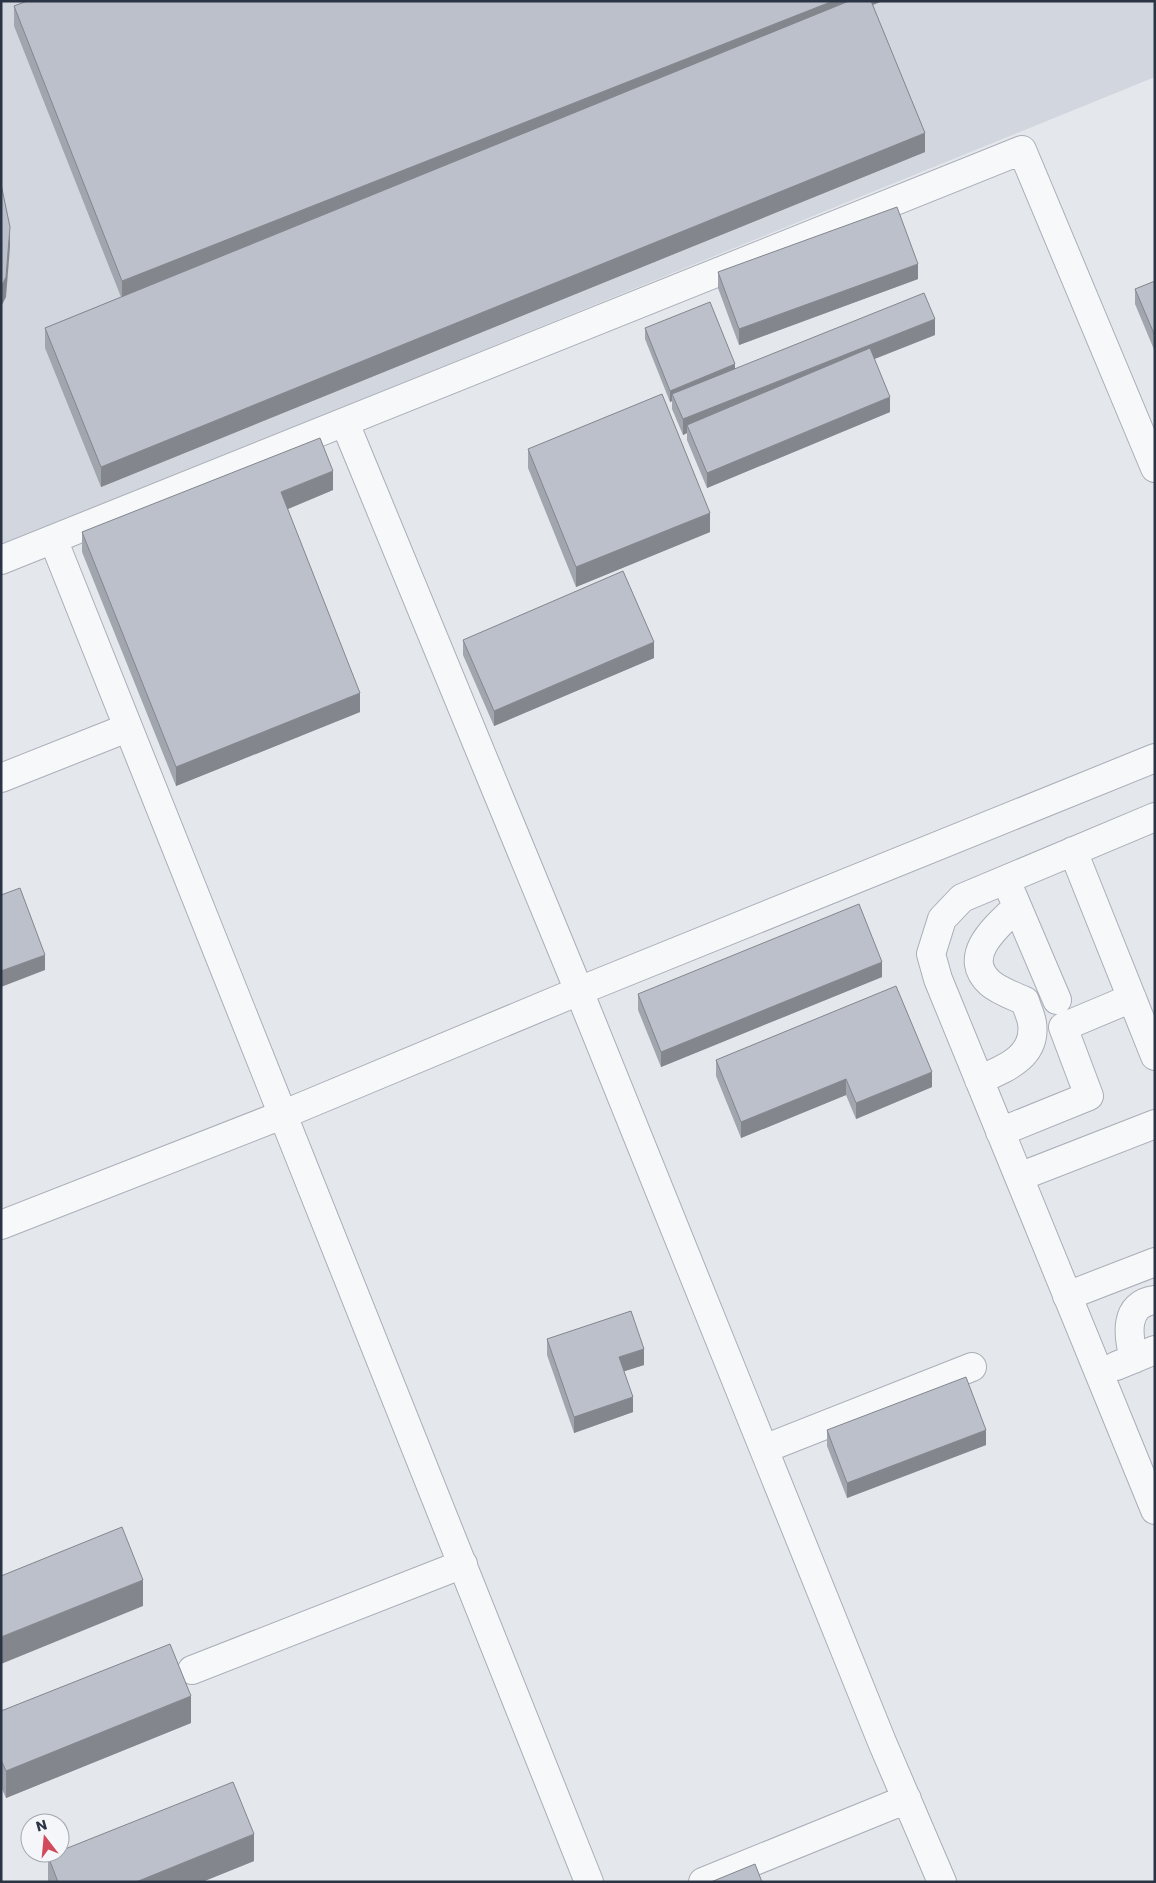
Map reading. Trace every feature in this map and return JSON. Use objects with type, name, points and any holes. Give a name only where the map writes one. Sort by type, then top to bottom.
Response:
[{"type":"street","points":[[1,560],[1022,150],[1155,468]]},
{"type":"street","points":[[345,423],[942,1882]]},
{"type":"street","points":[[53,539],[589,1882]]},
{"type":"street","points":[[1,778],[127,728]]},
{"type":"street","points":[[1,1225],[282,1115],[579,991],[1155,758]]},
{"type":"street","points":[[1152,1498],[1018,1177],[938,979],[931,954],[942,919],[962,898],[1155,817]]},
{"type":"street","points":[[1073,851],[1155,1056]]},
{"type":"street","points":[[1005,880],[1057,1000]]},
{"type":"street","points":[[979,1080],[1013,1065],[1031,1043],[1032,1023],[1025,1001],[990,984],[979,969],[980,949],[999,924],[1017,908]]},
{"type":"street","points":[[1000,1132],[1089,1096],[1063,1027],[1132,998]]},
{"type":"street","points":[[1018,1177],[1155,1124]]},
{"type":"street","points":[[1067,1296],[1155,1262]]},
{"type":"street","points":[[1099,1373],[1144,1355],[1128,1336],[1129,1318],[1138,1306],[1155,1300]]},
{"type":"street","points":[[764,1449],[972,1367]]},
{"type":"street","points":[[192,1670],[463,1564]]},
{"type":"street","points":[[703,1882],[907,1799]]},
{"type":"shaded area","points":[[1,1],[1155,1],[1155,77],[1,546]]},
{"type":"building","points":[[27,1],[833,1],[122,281],[14,6]]},
{"type":"building","points":[[849,1],[871,1],[925,133],[101,467],[45,328]]},
{"type":"building","points":[[1,184],[10,227],[6,277],[1,287]]},
{"type":"building","points":[[897,207],[918,264],[739,329],[718,272]]},
{"type":"building","points":[[1155,281],[1155,336],[1135,289]]},
{"type":"building","points":[[924,293],[935,319],[683,419],[672,394]]},
{"type":"building","points":[[710,302],[735,364],[670,391],[645,328]]},
{"type":"building","points":[[870,348],[890,397],[707,473],[687,425]]},
{"type":"building","points":[[662,394],[710,513],[576,567],[528,449]]},
{"type":"building","points":[[320,438],[333,471],[281,492],[360,693],[176,767],[82,532]]},
{"type":"building","points":[[623,571],[654,642],[494,711],[463,640]]},
{"type":"building","points":[[20,888],[45,955],[1,971],[1,895]]},
{"type":"building","points":[[859,904],[882,962],[661,1052],[638,994]]},
{"type":"building","points":[[896,986],[932,1072],[856,1103],[846,1079],[741,1122],[716,1060]]},
{"type":"building","points":[[631,1311],[644,1349],[619,1357],[633,1397],[574,1417],[547,1339]]},
{"type":"building","points":[[966,1377],[986,1430],[847,1483],[827,1430]]},
{"type":"building","points":[[122,1527],[143,1580],[1,1637],[1,1576]]},
{"type":"building","points":[[170,1644],[191,1696],[6,1771],[1,1760],[1,1711]]},
{"type":"building","points":[[233,1782],[254,1834],[136,1882],[58,1882],[51,1863],[70,1863],[70,1847]]},
{"type":"building","points":[[755,1864],[762,1882],[711,1882]]}]
